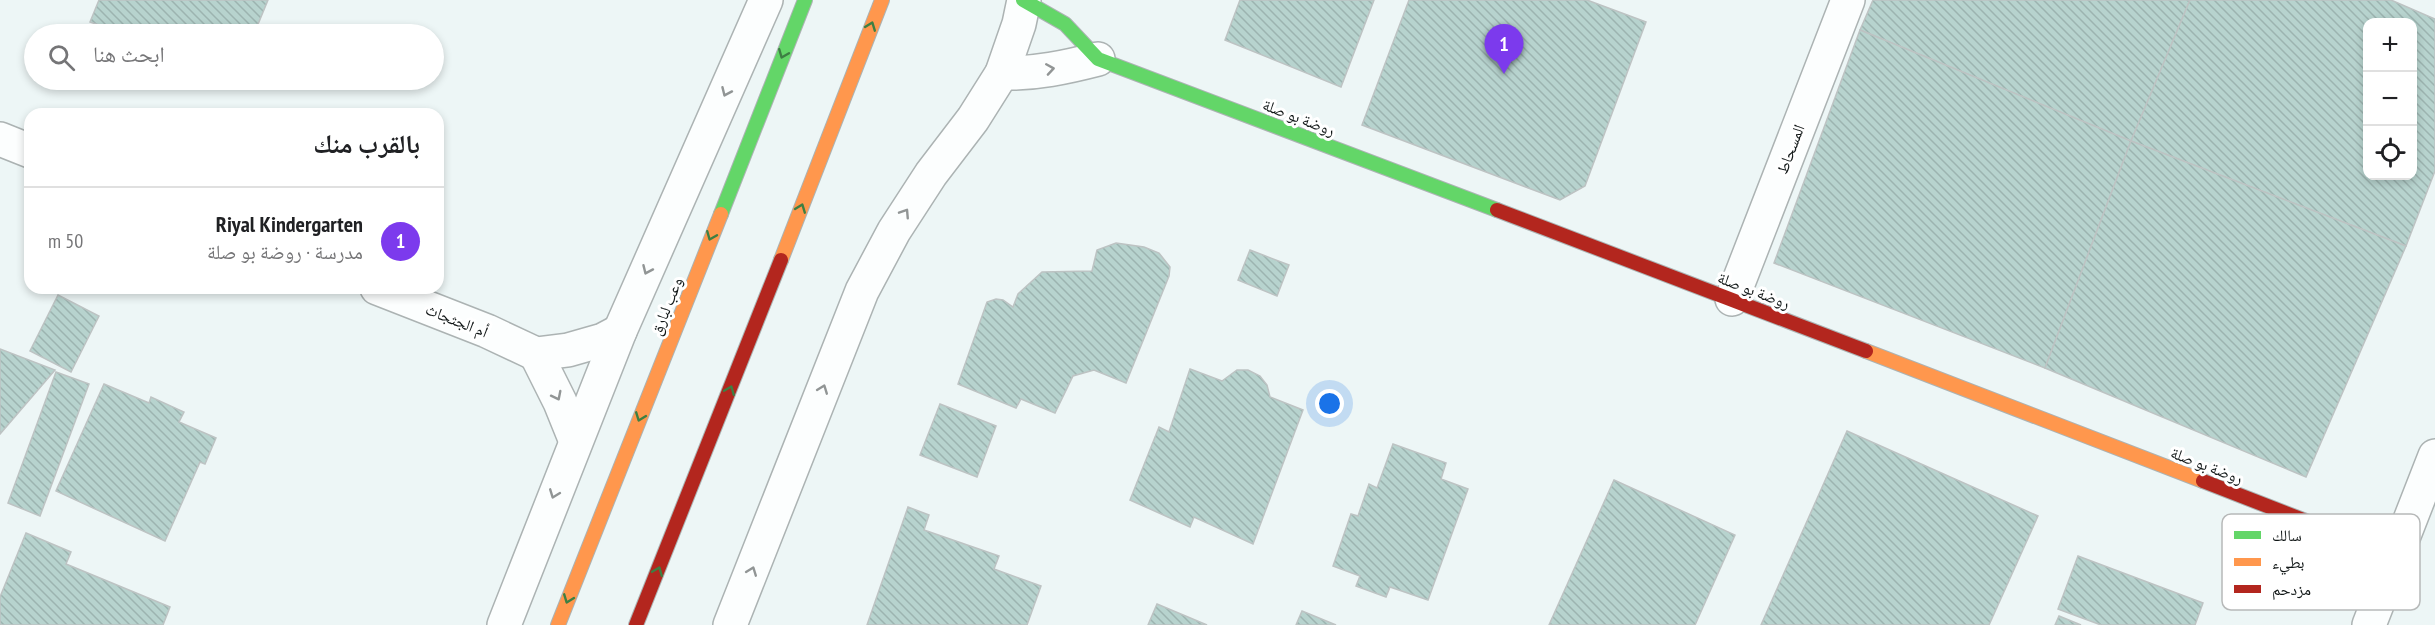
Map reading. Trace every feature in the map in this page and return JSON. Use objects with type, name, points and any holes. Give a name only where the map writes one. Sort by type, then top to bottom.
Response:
[{"type":"street","points":[[504,625],[575,440],[620,331],[766,0]]},
{"type":"street","name":"وعب لبارق","points":[[558,625],[805,0]]},
{"type":"street","points":[[636,625],[754,331],[882,0]]},
{"type":"street","points":[[730,625],[862,291],[894,231],[931,174],[973,119],[1002,73],[1019,24],[1023,0],[1065,24],[1098,59]]},
{"type":"street","name":"المسحاط","points":[[1732,299],[1848,0]]},
{"type":"street","points":[[1002,73],[1048,70],[1098,59]]},
{"type":"street","name":"روضة بو صلة","points":[[1098,59],[1732,299],[2287,514]]},
{"type":"street","points":[[0,139],[24,149]]},
{"type":"street","name":"أم الجثجاث","points":[[392,294],[487,331],[536,354]]},
{"type":"street","points":[[575,440],[560,402],[536,354],[568,350],[603,340],[620,331]]},
{"type":"street","points":[[2412,514],[2435,456]]},
{"type":"street","points":[[2369,625],[2375,610]]},
{"type":"building","points":[[99,0],[268,0],[258,24],[96,24],[90,22]]},
{"type":"building","points":[[1240,0],[1374,0],[1341,87],[1225,40]]},
{"type":"building","points":[[1409,0],[1587,0],[1646,22],[1585,186],[1560,200],[1362,125]]},
{"type":"building","points":[[1873,0],[2190,0],[2131,141],[1860,30]]},
{"type":"building","points":[[2190,0],[2391,0],[2435,19],[2435,171],[2406,246],[2131,141]]},
{"type":"building","points":[[1860,30],[2131,141],[2045,368],[1774,263]]},
{"type":"building","points":[[2131,141],[2406,246],[2306,477],[2045,368]]},
{"type":"building","points":[[1116,243],[1144,247],[1159,253],[1170,267],[1169,276],[1126,383],[1094,370],[1073,376],[1055,413],[1021,399],[1016,408],[958,384],[987,302],[996,299],[1003,300],[1013,307],[1018,294],[1042,272],[1092,271],[1097,250]]},
{"type":"building","points":[[1250,250],[1289,265],[1277,296],[1238,280]]},
{"type":"building","points":[[58,295],[99,316],[71,372],[30,351]]},
{"type":"building","points":[[0,349],[55,370],[0,434]]},
{"type":"building","points":[[1190,369],[1222,381],[1237,370],[1248,370],[1260,376],[1267,385],[1270,397],[1303,410],[1253,544],[1194,517],[1190,527],[1130,500],[1159,427],[1169,432]]},
{"type":"building","points":[[56,372],[89,384],[40,516],[8,503]]},
{"type":"building","points":[[104,384],[149,403],[151,397],[184,412],[179,422],[216,438],[205,464],[200,462],[165,541],[56,491]]},
{"type":"building","points":[[940,404],[996,426],[977,477],[920,455]]},
{"type":"building","points":[[1847,431],[2038,516],[1989,625],[1761,625]]},
{"type":"building","points":[[1393,444],[1446,463],[1441,479],[1468,489],[1428,600],[1390,587],[1386,597],[1356,586],[1360,576],[1333,566],[1351,514],[1358,516],[1369,484],[1377,488]]},
{"type":"building","points":[[1614,480],[1735,535],[1695,625],[1549,625]]},
{"type":"building","points":[[908,507],[929,515],[924,530],[999,556],[994,569],[1041,586],[1027,625],[867,625]]},
{"type":"building","points":[[26,533],[71,552],[66,564],[170,607],[163,625],[0,625],[0,597]]},
{"type":"building","points":[[2078,556],[2203,603],[2195,625],[2101,625],[2058,609]]},
{"type":"building","points":[[1157,604],[1207,625],[1148,625]]},
{"type":"building","points":[[1302,611],[1336,625],[1296,625]]},
{"type":"building","points":[[2059,616],[2081,625],[2055,625]]},
{"type":"traffic: fast","points":[[721,214],[805,0]]},
{"type":"traffic: fast","points":[[1023,0],[1065,24],[1098,59],[1497,210]]},
{"type":"traffic: slow","points":[[781,260],[882,0]]},
{"type":"traffic: slow","points":[[558,625],[721,214]]},
{"type":"traffic: slow","points":[[1866,351],[2203,481]]},
{"type":"traffic: jam","points":[[1497,210],[1866,351]]},
{"type":"traffic: jam","points":[[636,625],[781,260]]},
{"type":"traffic: jam","points":[[2203,481],[2288,514]]},
{"type":"place","name":"Riyal Kindergarten","points":[[1504,74]]}]
